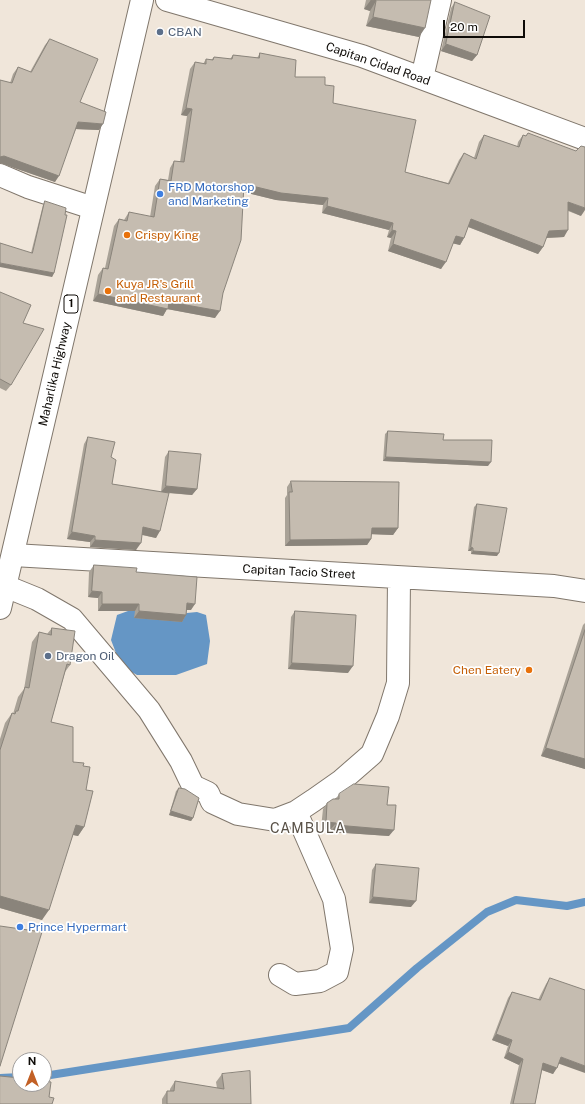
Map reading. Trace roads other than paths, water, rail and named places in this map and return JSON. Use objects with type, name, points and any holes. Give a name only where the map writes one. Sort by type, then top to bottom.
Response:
[{"type":"main road","name":"Maharlika Highway","points":[[0,608],[6,572],[142,0]]},
{"type":"main road","name":"Capitan Cidad Road","points":[[167,0],[362,56],[585,139]]},
{"type":"main road","points":[[422,78],[440,0]]},
{"type":"main road","points":[[0,175],[28,187],[93,208]]},
{"type":"main road","points":[[6,572],[37,599],[72,619],[149,710],[181,761],[193,786],[208,793],[212,802],[238,814],[274,820],[296,812],[341,781],[372,754],[388,716],[398,683],[399,578]]},
{"type":"main road","name":"Capitan Tacio Street","points":[[6,572],[399,578],[554,586],[585,591]]},
{"type":"main road","points":[[280,975],[295,984],[320,981],[337,972],[342,949],[334,899],[296,812]]},
{"type":"water","points":[[136,599],[135,618],[197,612],[206,615],[210,641],[207,664],[176,675],[137,675],[121,666],[111,640],[117,615],[128,611]]},
{"type":"waterway","points":[[52,1075],[349,1028],[417,968],[487,912],[516,900],[567,906],[585,902]]},
{"type":"waterway","points":[[0,1078],[12,1077]]},
{"type":"place","name":"CBAN","points":[[160,32]]},
{"type":"place","name":"FRD Motorshop and Marketing","points":[[160,194]]},
{"type":"place","name":"Crispy King","points":[[127,235]]},
{"type":"place","name":"Kuya JR's Grill and Restaurant","points":[[108,291]]},
{"type":"place","name":"Dragon Oil","points":[[48,656]]},
{"type":"place","name":"Chen Eatery","points":[[529,670]]},
{"type":"place","name":"Prince Hypermart","points":[[20,927]]},
{"type":"district","name":"CAMBULA","points":[[308,829]]}]
